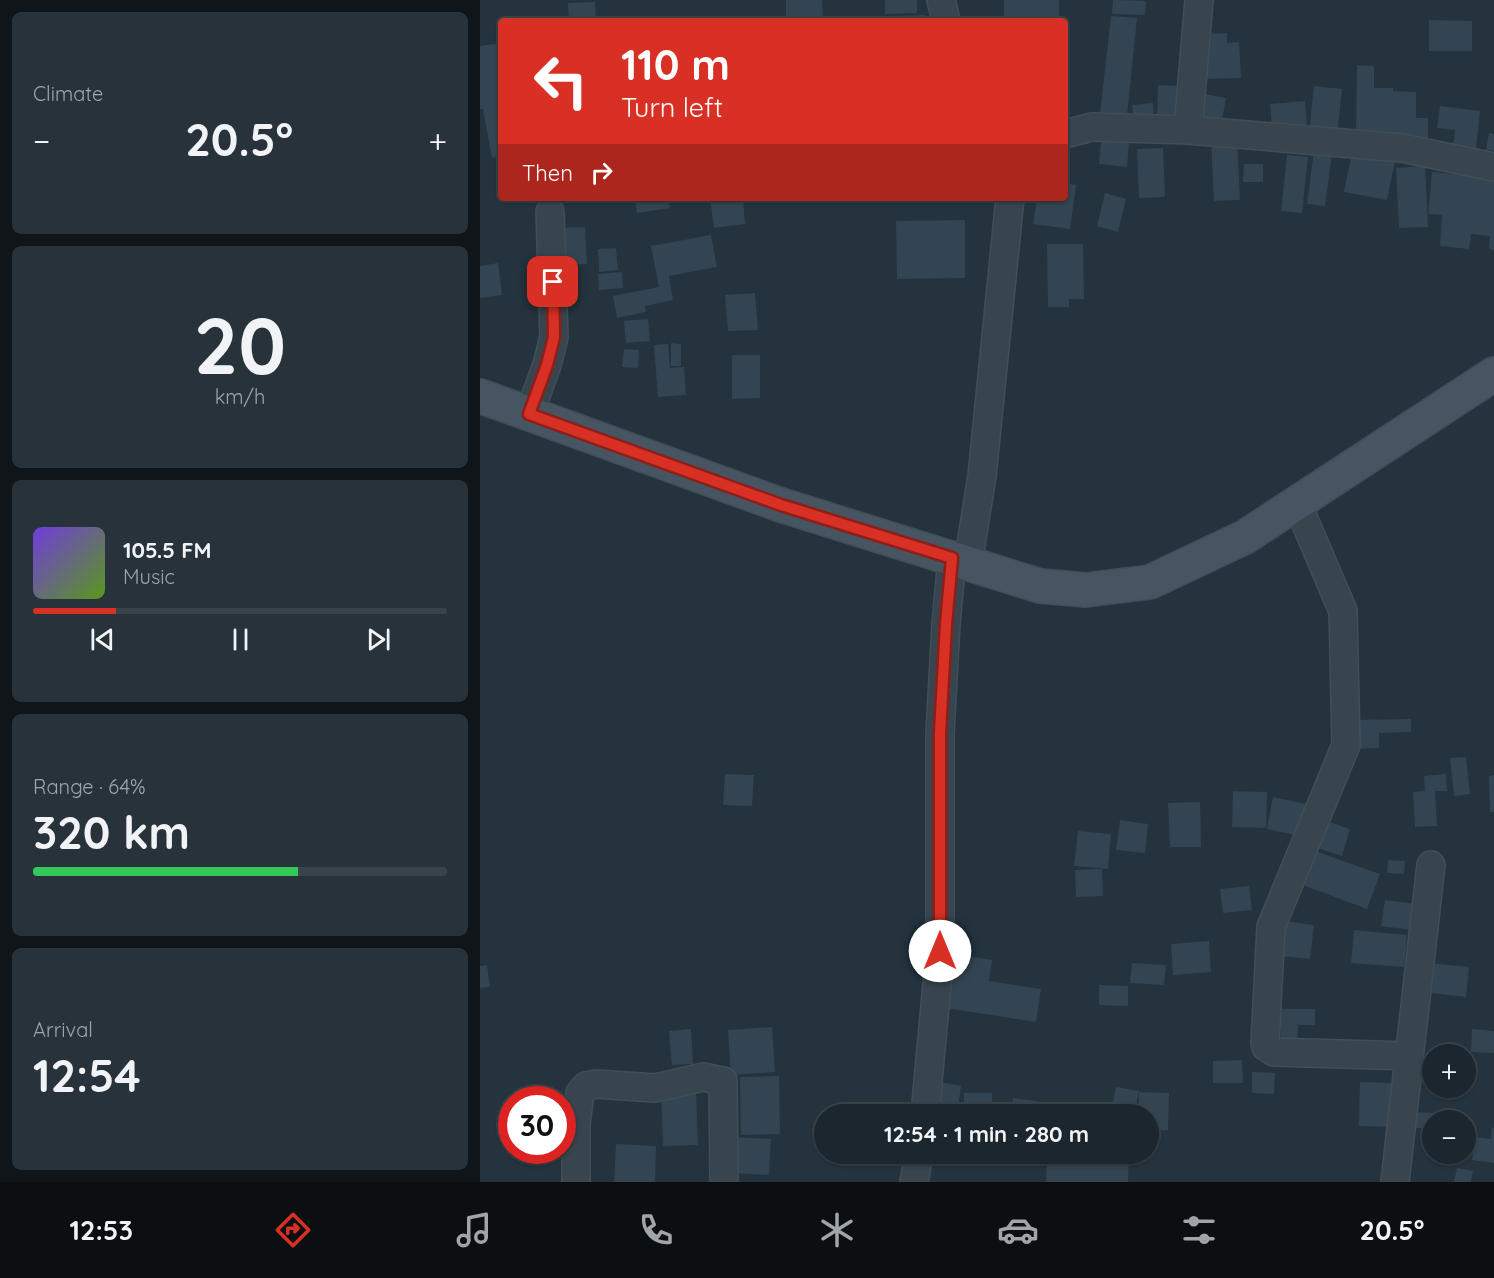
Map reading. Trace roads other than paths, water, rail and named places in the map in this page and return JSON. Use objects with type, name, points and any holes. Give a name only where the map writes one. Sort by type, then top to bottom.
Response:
[{"type":"street","points":[[941,0],[945,18]]},
{"type":"street","points":[[1188,130],[1199,0]]},
{"type":"street","points":[[1068,133],[1092,127],[1188,130],[1402,147],[1494,168]]},
{"type":"street","points":[[926,1104],[940,951],[940,733],[946,624],[982,476],[1010,201]]},
{"type":"street","points":[[529,414],[547,365],[554,337],[550,212]]},
{"type":"street","points":[[480,396],[781,505],[1040,586],[1086,590],[1150,582],[1245,537],[1494,374]]},
{"type":"street","points":[[1297,503],[1343,611],[1346,745],[1271,927],[1265,1043],[1266,1047],[1274,1052],[1409,1056]]},
{"type":"street","points":[[1395,1182],[1431,865]]},
{"type":"street","points":[[576,1182],[576,1123],[580,1093],[586,1086],[596,1084],[655,1088],[703,1077],[723,1081],[724,1182]]},
{"type":"street","points":[[914,1182],[917,1164]]}]
